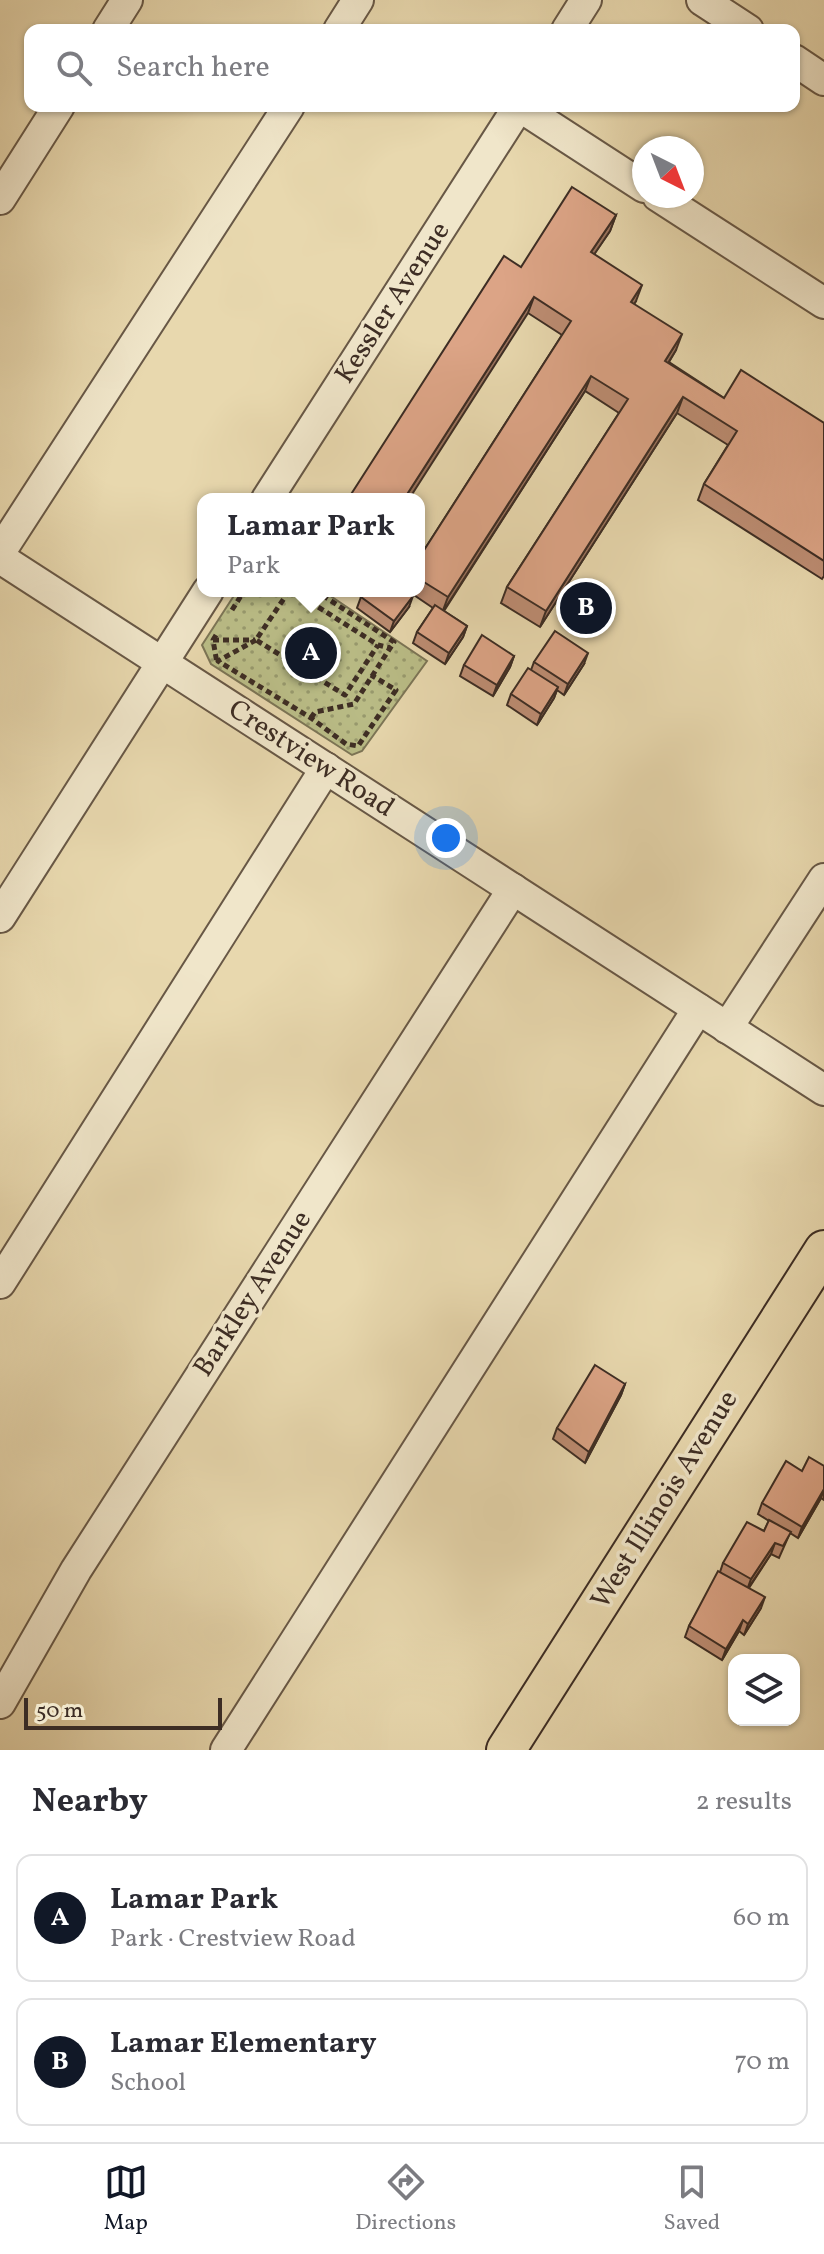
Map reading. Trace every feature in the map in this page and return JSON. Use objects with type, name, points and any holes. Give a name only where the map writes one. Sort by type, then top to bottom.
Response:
[{"type":"main road","name":"West Illinois Avenue","points":[[506,1750],[824,1250]]},
{"type":"street","points":[[112,24],[127,0]]},
{"type":"street","points":[[343,24],[358,0]]},
{"type":"street","points":[[571,24],[586,0]]},
{"type":"street","points":[[702,0],[739,24]]},
{"type":"street","points":[[800,64],[824,80]]},
{"type":"street","points":[[0,199],[55,112]]},
{"type":"street","points":[[0,552],[285,112]]},
{"type":"street","name":"Kessler Avenue","points":[[271,493],[515,112]]},
{"type":"street","points":[[528,112],[632,179]]},
{"type":"street","points":[[677,208],[824,303]]},
{"type":"street","name":"Crestview Road","points":[[0,558],[824,1090]]},
{"type":"street","points":[[0,917],[204,597]]},
{"type":"street","points":[[0,1283],[326,768]]},
{"type":"street","points":[[727,1028],[824,879]]},
{"type":"street","name":"Barkley Avenue","points":[[0,1703],[76,1570],[513,889]]},
{"type":"street","points":[[226,1750],[698,1009]]},
{"type":"path","points":[[229,616],[240,597]]},
{"type":"path","points":[[200,687],[218,661],[256,640],[287,597]]},
{"type":"path","points":[[301,597],[378,645],[390,648]]},
{"type":"path","points":[[311,718],[315,712],[354,704],[394,642],[325,597]]},
{"type":"path","points":[[221,628],[213,640],[218,661],[311,718],[346,744],[358,746],[396,690],[371,675]]},
{"type":"path","points":[[213,640],[256,640],[345,695],[378,645]]},
{"type":"green space","points":[[233,597],[332,597],[427,661],[362,751],[352,755],[211,664],[202,645]]},
{"type":"building","points":[[572,187],[616,215],[591,252],[642,285],[631,302],[682,334],[665,361],[724,398],[741,370],[824,423],[824,561],[704,484],[737,431],[683,397],[546,611],[507,587],[628,399],[591,376],[448,597],[425,583],[425,549],[571,321],[534,297],[408,493],[352,493],[504,256],[521,267]]},
{"type":"building","points":[[361,597],[412,597],[394,621]]},
{"type":"building","points":[[435,605],[467,626],[449,653],[417,632]]},
{"type":"building","points":[[555,631],[588,653],[568,684],[534,662]]},
{"type":"building","points":[[482,635],[514,656],[497,685],[464,665]]},
{"type":"building","points":[[528,668],[558,687],[541,714],[511,694]]},
{"type":"building","points":[[595,1365],[625,1384],[589,1452],[557,1428]]},
{"type":"building","points":[[809,1457],[824,1466],[824,1489],[802,1527],[762,1503],[786,1461],[802,1471]]},
{"type":"building","points":[[769,1520],[791,1532],[783,1546],[775,1543],[751,1579],[723,1563],[747,1522],[764,1531]]},
{"type":"building","points":[[718,1571],[765,1597],[748,1624],[743,1620],[726,1649],[689,1626]]},
{"type":"place","name":"Lamar Elementary","points":[[586,608]]},
{"type":"place","name":"Lamar Park","points":[[311,653]]}]
